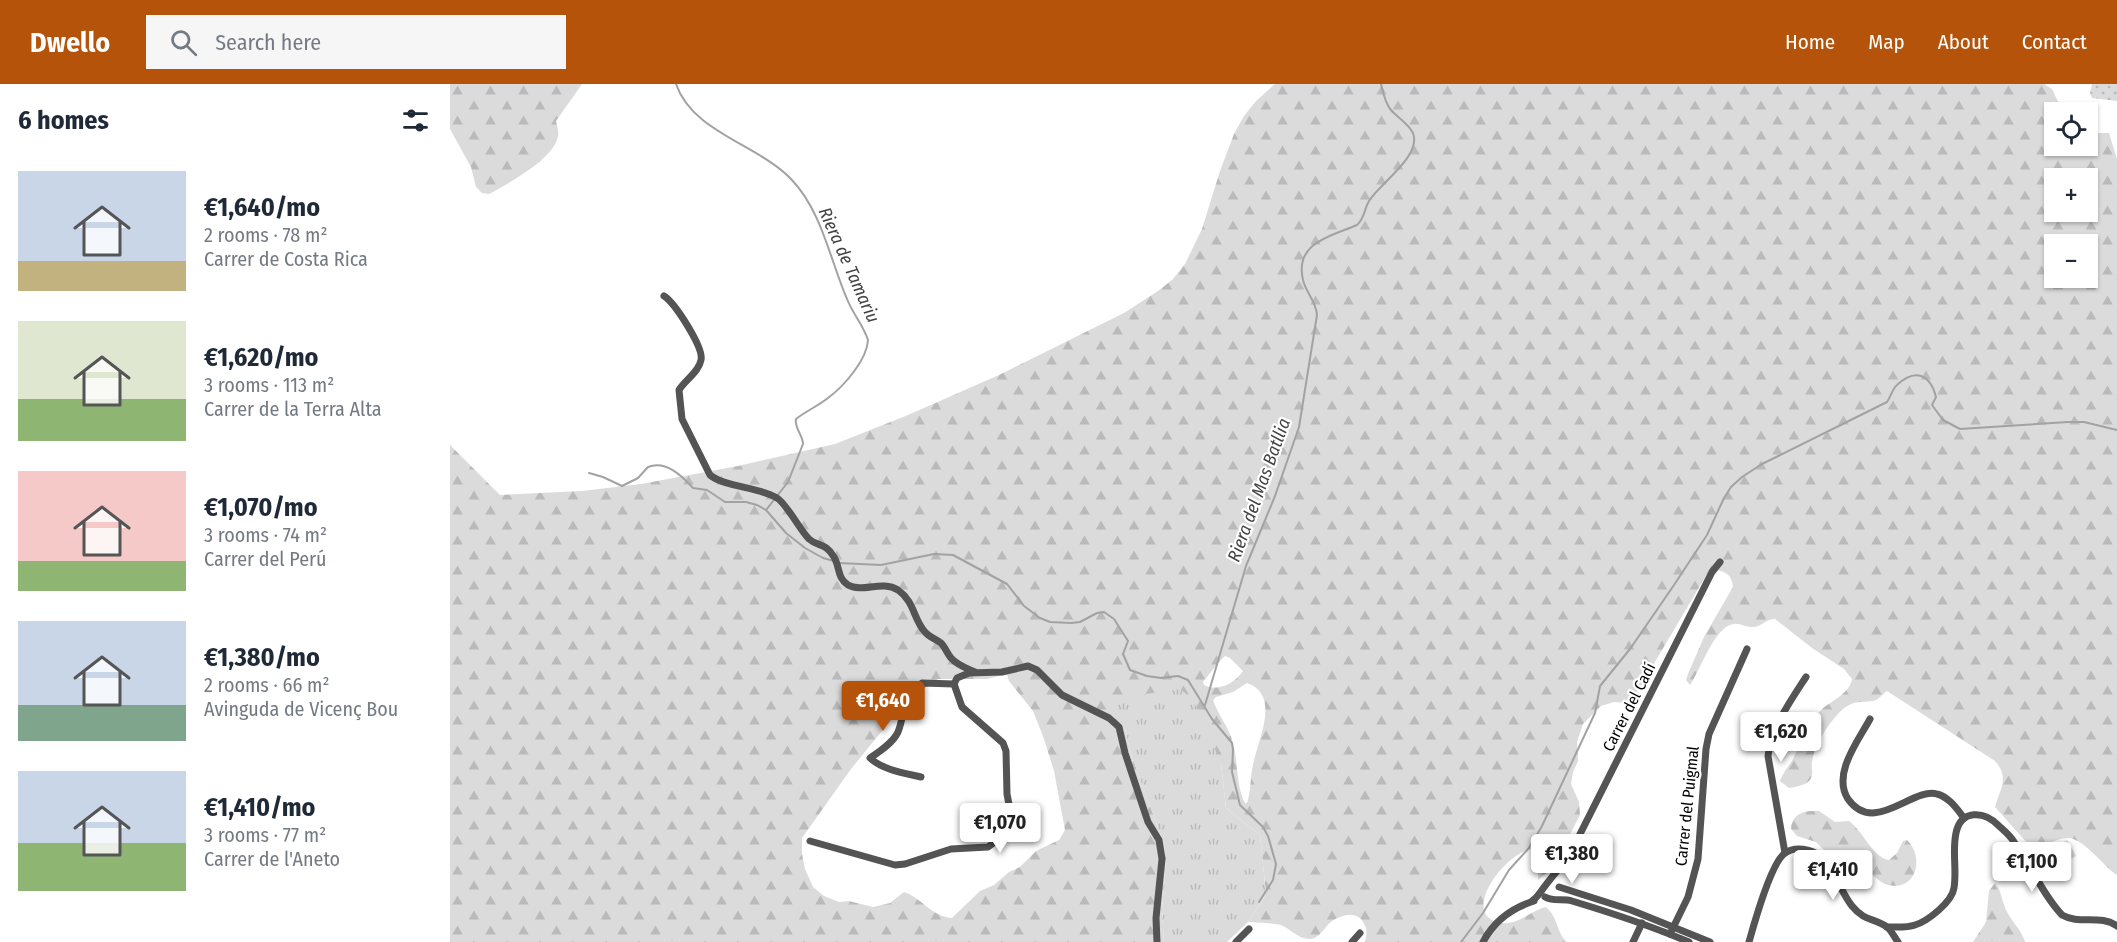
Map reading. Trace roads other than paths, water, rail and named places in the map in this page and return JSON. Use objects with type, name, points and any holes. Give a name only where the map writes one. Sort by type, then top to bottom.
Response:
[{"type":"street","points":[[664,296],[671,302],[687,326],[701,352],[701,363],[679,390],[682,419],[710,475],[718,480],[754,489],[779,499],[809,539],[813,543],[824,545],[832,554],[836,560],[838,573],[847,584],[860,587],[888,585],[899,591],[909,600],[924,632],[943,645],[958,664],[975,672]]},
{"type":"street","name":"Carrer del Cadí","points":[[1563,865],[1559,875],[1560,895],[1547,892],[1563,865],[1712,572],[1720,562]]},
{"type":"street","name":"Carrer del Puigmal","points":[[1672,930],[1688,897],[1698,859],[1709,734],[1747,649]]},
{"type":"street","points":[[810,841],[895,865],[951,849],[988,847],[1004,835],[1011,824],[1011,815],[1003,743],[962,707],[954,684],[957,678],[969,673],[996,672],[1028,666],[1037,670],[1062,695],[1109,718],[1119,728],[1145,812],[1159,840],[1162,859],[1156,918],[1157,942]]},
{"type":"street","points":[[1785,853],[1768,756],[1769,743],[1806,676]]},
{"type":"street","points":[[921,777],[876,764],[870,758],[897,735],[908,693],[922,683],[954,684]]},
{"type":"street","points":[[1870,719],[1849,756],[1844,773],[1843,785],[1848,798],[1856,807],[1865,812],[1878,813],[1920,796],[1937,794],[1952,804],[1964,818]]},
{"type":"street","points":[[1749,942],[1757,911],[1779,859],[1785,853],[1802,849],[1820,856],[1854,909],[1862,916],[1887,927],[1915,926],[1949,900],[1954,890],[1955,833],[1959,823],[1972,814],[1981,814],[1993,820],[2013,840],[2062,915],[2068,919],[2108,921],[2117,926]]},
{"type":"street","points":[[1483,942],[1497,923],[1509,912],[1547,892],[1555,883],[1672,930],[1710,942]]},
{"type":"street","points":[[1547,892],[1642,923],[1672,930],[1689,942]]},
{"type":"street","points":[[1633,942],[1642,923]]},
{"type":"street","points":[[1887,927],[1898,942]]},
{"type":"street","points":[[1236,942],[1249,929]]},
{"type":"street","points":[[1352,942],[1359,933]]},
{"type":"waterway","name":"Riera de Tamariu","points":[[676,84],[684,100],[696,114],[727,137],[778,167],[802,192],[818,221],[847,299],[868,340],[864,356],[841,387],[796,419],[803,444],[788,482],[766,510]]},
{"type":"waterway","name":"Riera del Mas Batllia","points":[[1205,705],[1246,566],[1275,496],[1299,427],[1317,315],[1315,305],[1303,280],[1304,257],[1317,242],[1360,222],[1369,201],[1406,160],[1414,142],[1411,129],[1389,107],[1381,84]]},
{"type":"waterway","points":[[1461,942],[1483,913],[1509,870],[1529,848],[1542,826],[1595,713],[1600,686],[1630,649],[1674,585],[1707,535],[1724,498],[1731,487],[1742,477],[1762,464],[1887,402],[1897,385],[1910,376],[1916,375],[1930,383],[1936,397],[1932,405],[1943,420],[1960,429],[2084,422],[2117,430]]},
{"type":"waterway","points":[[589,473],[622,486],[638,478],[648,467],[655,465],[667,467],[679,474],[693,488],[707,490],[725,502],[746,502],[766,510],[786,533],[805,548],[834,561]]},
{"type":"waterway","name":"Riera de Tamariu","points":[[839,563],[881,565],[934,554],[953,555],[1007,584],[1024,606],[1040,618],[1050,622],[1080,622],[1104,612],[1114,619],[1128,641],[1123,654],[1130,670],[1147,676],[1161,678],[1178,676],[1188,680],[1212,719],[1232,743],[1232,772],[1240,805],[1263,827],[1276,864],[1273,880],[1259,902]]}]
